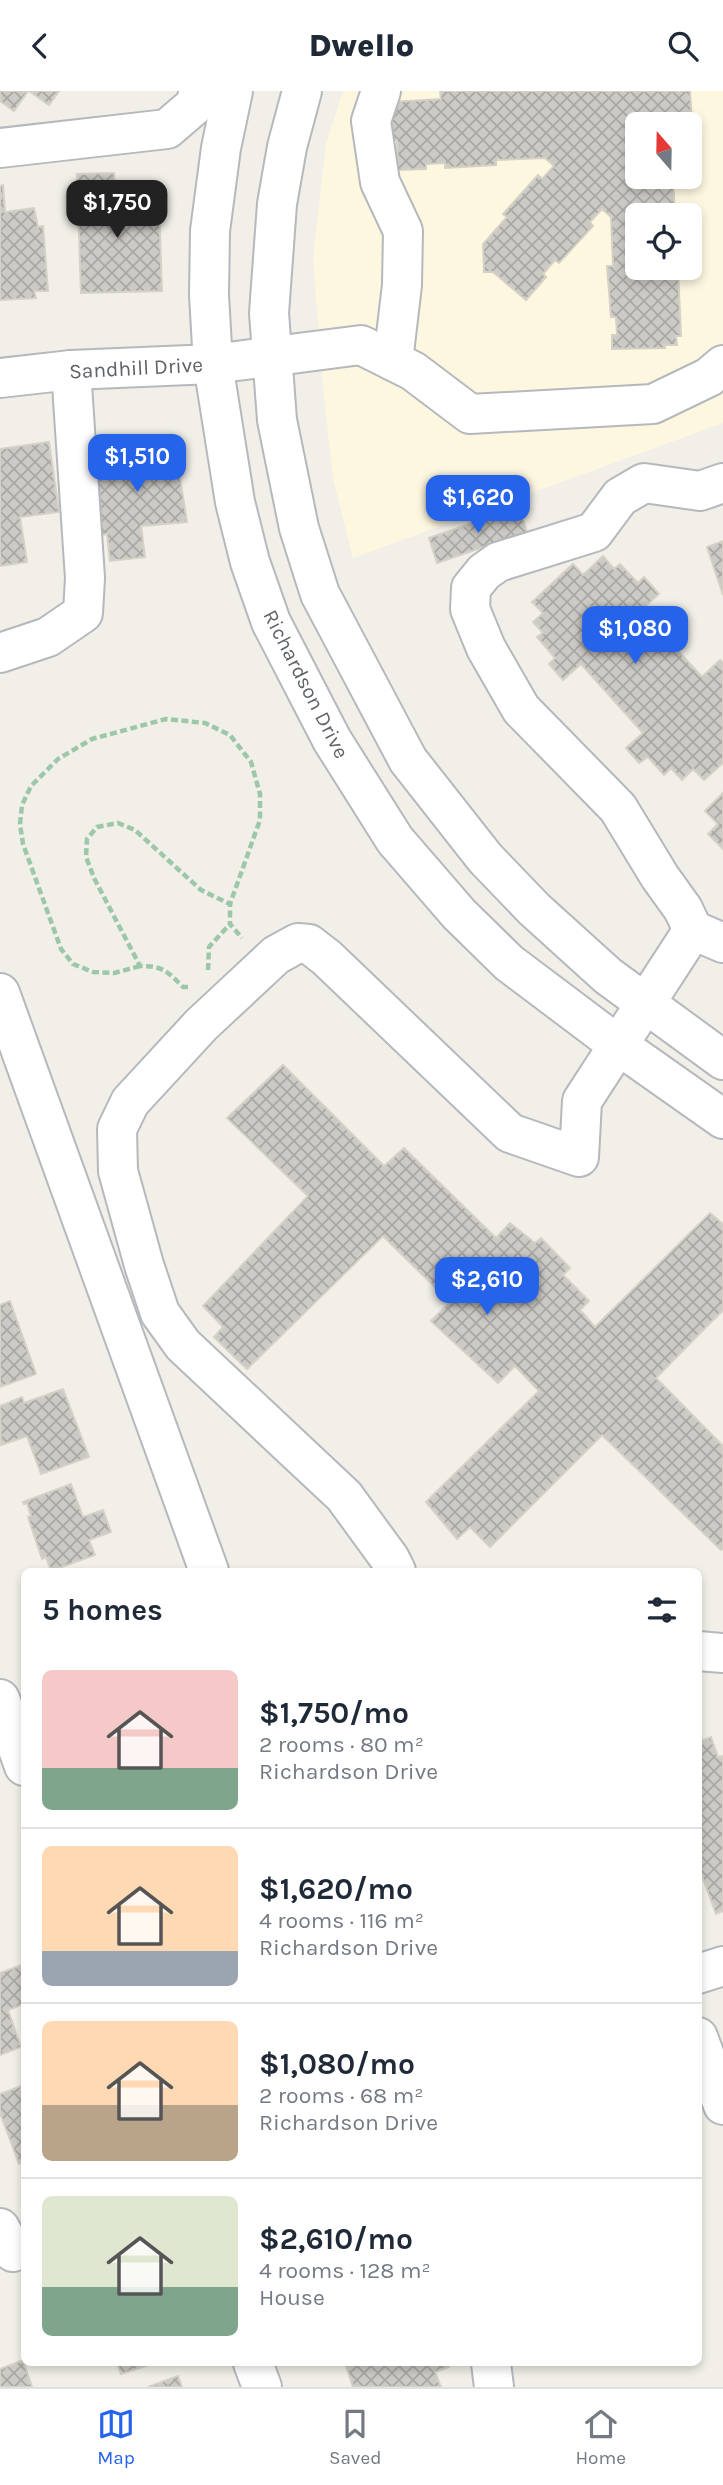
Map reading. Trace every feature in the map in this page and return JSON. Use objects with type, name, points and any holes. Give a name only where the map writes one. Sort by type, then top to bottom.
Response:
[{"type":"street","points":[[0,148],[167,129],[195,105],[199,91]]},
{"type":"street","name":"Richardson Drive","points":[[233,91],[221,148],[210,232],[209,295],[213,364],[235,502],[250,562],[271,622],[332,740],[395,839],[459,914],[509,963],[723,1119]]},
{"type":"street","points":[[302,91],[287,146],[277,204],[269,313],[276,421],[299,528],[320,594],[408,761],[485,857],[534,909],[608,976],[723,1060]]},
{"type":"street","points":[[381,91],[371,121],[380,182],[402,231],[402,285],[393,361]]},
{"type":"street","name":"Sandhill Drive","points":[[0,378],[71,370],[213,364],[361,345],[413,371],[470,414],[653,404],[709,377],[723,365]]},
{"type":"street","points":[[0,653],[48,637],[83,613],[85,578],[71,370]]},
{"type":"street","points":[[394,1568],[344,1496],[183,1345],[160,1313],[118,1171],[117,1129],[130,1102],[201,1025],[276,955],[298,943],[309,944],[327,958],[510,1133],[579,1157],[582,1101],[645,1003],[708,937],[660,877],[618,808],[521,709],[485,648],[470,609],[471,588],[484,572],[498,562],[594,532],[620,497],[644,483],[700,491],[723,483]]},
{"type":"street","points":[[0,993],[207,1568]]},
{"type":"street","points":[[702,1651],[723,1653]]},
{"type":"street","points":[[0,1699],[18,1764]]},
{"type":"street","points":[[702,1974],[723,1966]]},
{"type":"street","points":[[702,2049],[723,2105]]},
{"type":"street","points":[[254,2366],[262,2387]]},
{"type":"street","points":[[492,2366],[495,2387]]},
{"type":"path","points":[[197,986],[183,987],[158,966],[114,973],[93,972],[73,964],[61,949],[23,844],[20,824],[22,805],[31,786],[58,759],[92,739],[166,719],[205,723],[230,735],[251,762],[260,794],[260,820],[230,904],[230,924],[245,941]]},
{"type":"path","points":[[140,967],[86,857],[87,839],[97,827],[118,823],[135,830],[201,890],[230,904]]},
{"type":"path","points":[[206,976],[209,947],[230,924]]},
{"type":"shaded area","points":[[343,91],[723,91],[723,423],[353,558],[333,478],[313,258],[326,144]]},
{"type":"building","points":[[0,91],[28,91],[14,111],[0,101]]},
{"type":"building","points":[[29,91],[59,91],[49,105]]},
{"type":"building","points":[[440,91],[690,91],[691,112],[625,112],[625,189],[674,189],[674,203],[625,203],[625,280],[679,280],[681,336],[676,336],[677,345],[664,345],[665,348],[612,349],[612,335],[617,335],[616,317],[611,317],[607,266],[613,266],[611,217],[602,209],[590,222],[593,226],[559,263],[555,260],[543,274],[546,277],[526,300],[493,272],[484,272],[483,244],[507,217],[503,214],[538,175],[542,179],[554,166],[545,158],[496,160],[496,165],[445,168],[445,163],[426,164],[426,169],[398,170],[391,102],[441,99]]},
{"type":"building","points":[[114,173],[116,202],[159,203],[162,291],[81,293],[77,174]]},
{"type":"building","points":[[3,185],[5,212],[34,208],[38,227],[43,226],[48,291],[34,291],[36,298],[0,300],[0,186]]},
{"type":"building","points":[[174,440],[187,522],[141,526],[145,557],[110,561],[107,534],[101,535],[94,468],[97,467],[95,449]]},
{"type":"building","points":[[49,442],[59,512],[20,517],[27,562],[0,566],[0,449]]},
{"type":"building","points":[[519,507],[527,532],[437,563],[429,538]]},
{"type":"building","points":[[723,541],[723,595],[707,547]]},
{"type":"building","points":[[603,556],[614,569],[620,564],[638,583],[644,577],[659,594],[641,610],[702,677],[720,660],[723,663],[723,763],[704,780],[693,769],[682,780],[671,768],[664,775],[648,757],[639,763],[626,748],[643,733],[581,664],[563,680],[549,664],[555,658],[537,637],[543,633],[533,622],[543,613],[532,602],[573,564],[583,575]]},
{"type":"building","points":[[723,793],[723,849],[708,834],[718,824],[705,811]]},
{"type":"building","points":[[283,1065],[384,1166],[404,1148],[496,1238],[510,1223],[535,1243],[541,1238],[570,1268],[563,1275],[589,1301],[580,1310],[595,1327],[710,1213],[723,1224],[723,1310],[656,1378],[723,1446],[723,1549],[602,1435],[490,1547],[470,1527],[457,1539],[426,1502],[539,1391],[515,1366],[498,1383],[431,1321],[450,1302],[383,1236],[247,1369],[214,1337],[223,1327],[203,1306],[308,1196],[227,1118]]},
{"type":"building","points":[[10,1301],[36,1374],[0,1387],[0,1305]]},
{"type":"building","points":[[63,1389],[89,1457],[41,1474],[27,1436],[1,1445],[0,1406],[22,1397],[24,1403]]},
{"type":"building","points":[[71,1484],[83,1517],[103,1510],[111,1532],[89,1540],[95,1555],[59,1568],[50,1568],[46,1557],[42,1559],[28,1517],[31,1516],[27,1503],[23,1502]]},
{"type":"building","points":[[711,1737],[718,1757],[723,1756],[723,1911],[716,1914],[702,1876],[702,1740]]},
{"type":"building","points":[[21,1965],[21,2005],[8,2010],[21,2047],[0,2055],[0,1973]]},
{"type":"building","points":[[21,2086],[19,2164],[0,2113],[0,2094]]},
{"type":"building","points":[[21,2361],[32,2387],[0,2387],[0,2369]]},
{"type":"building","points":[[118,2366],[146,2366],[121,2374]]},
{"type":"building","points":[[346,2366],[449,2367],[435,2372],[441,2387],[353,2387]]},
{"type":"building","points":[[178,2376],[182,2387],[148,2387]]}]
